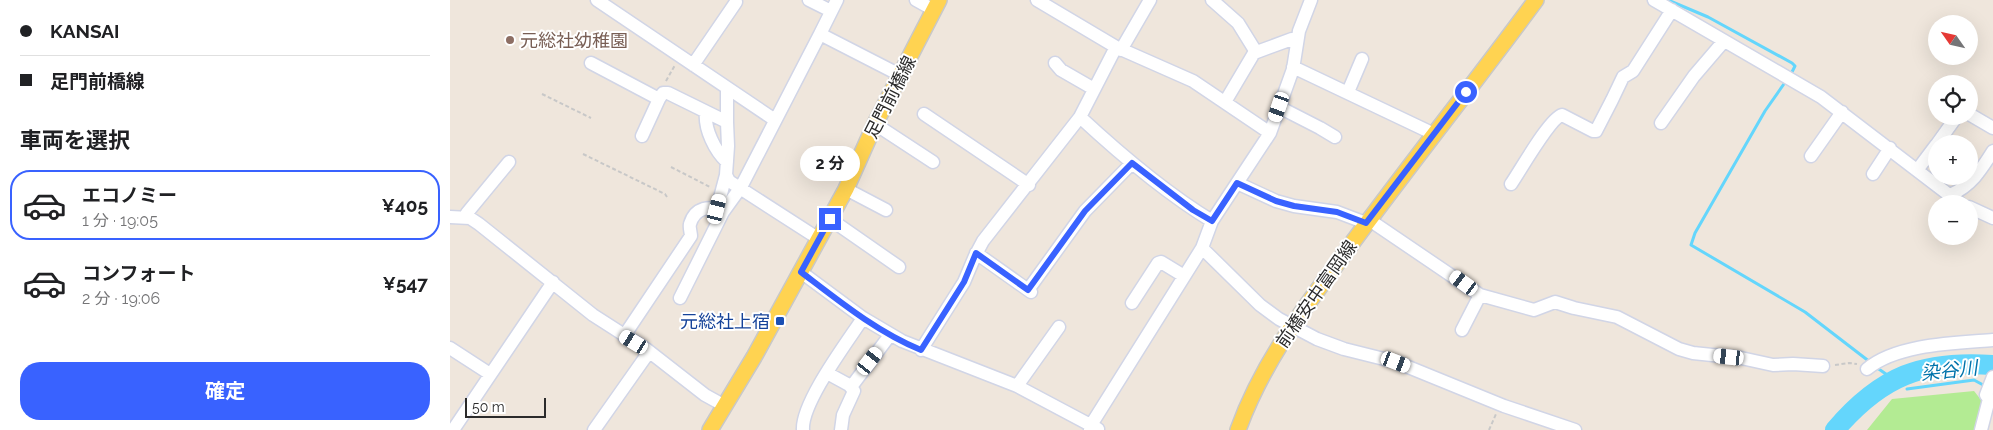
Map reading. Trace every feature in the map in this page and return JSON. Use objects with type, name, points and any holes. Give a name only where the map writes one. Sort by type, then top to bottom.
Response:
[{"type":"main road","name":"前橋安中富岡線","points":[[1238,430],[1256,387],[1292,325],[1367,221],[1536,0]]},
{"type":"main road","name":"足門前橋線","points":[[710,430],[801,272],[846,189],[875,124],[936,5]]},
{"type":"street","points":[[597,0],[775,120]]},
{"type":"street","points":[[680,298],[720,210],[741,187],[834,6],[809,0]]},
{"type":"street","points":[[916,0],[936,5]]},
{"type":"street","points":[[1037,0],[1119,48],[1193,81],[1270,133]]},
{"type":"street","points":[[921,350],[964,282],[983,240],[1080,117],[1094,89],[1150,0]]},
{"type":"street","points":[[1212,0],[1238,22],[1255,47],[1256,52]]},
{"type":"street","points":[[801,272],[863,318],[890,335],[921,350],[1017,386],[1093,428],[1202,248],[1212,221],[1270,133],[1294,67],[1297,39],[1311,0]]},
{"type":"street","points":[[1654,0],[1809,90],[1842,112],[1918,169],[1949,195]]},
{"type":"street","points":[[693,65],[736,2]]},
{"type":"street","points":[[1511,184],[1558,115],[1562,115],[1593,131],[1596,130],[1623,77],[1633,71],[1672,10]]},
{"type":"street","points":[[820,34],[900,75]]},
{"type":"street","points":[[1225,102],[1256,52],[1292,39],[1297,39]]},
{"type":"street","points":[[1662,123],[1694,76],[1724,41]]},
{"type":"street","points":[[1348,92],[1362,60]]},
{"type":"street","points":[[591,63],[661,96],[672,94],[726,122]]},
{"type":"street","points":[[1055,63],[1061,70],[1094,89]]},
{"type":"street","points":[[1294,67],[1434,134]]},
{"type":"street","points":[[720,210],[728,146],[726,122],[727,88]]},
{"type":"street","points":[[642,136],[661,96]]},
{"type":"street","points":[[1279,107],[1335,137]]},
{"type":"street","points":[[706,112],[714,146],[730,181],[819,239]]},
{"type":"street","points":[[1812,156],[1842,112]]},
{"type":"street","points":[[924,114],[1029,184]]},
{"type":"street","points":[[1080,117],[1132,163],[1193,210],[1212,221]]},
{"type":"street","points":[[1978,119],[1993,128]]},
{"type":"street","points":[[875,124],[933,162]]},
{"type":"street","points":[[1873,174],[1890,148]]},
{"type":"street","points":[[1952,195],[1970,184],[1979,174],[1993,151]]},
{"type":"street","points":[[1918,169],[1928,156]]},
{"type":"street","points":[[466,217],[467,213],[509,162]]},
{"type":"street","points":[[976,253],[1030,292],[1085,211],[1132,163]]},
{"type":"street","points":[[1237,183],[1276,201],[1294,206],[1337,212],[1367,221],[1480,295],[1534,310],[1555,302],[1608,315],[1623,320],[1679,349],[1693,354],[1742,358],[1773,365],[1822,366]]},
{"type":"street","points":[[846,189],[886,210]]},
{"type":"street","points":[[624,336],[691,236],[690,223],[703,208],[720,210]]},
{"type":"street","points":[[1978,211],[1993,218]]},
{"type":"street","points":[[450,217],[466,217],[479,224],[593,315],[650,352],[705,396],[725,406]]},
{"type":"street","points":[[830,219],[899,266]]},
{"type":"street","points":[[1202,248],[1260,305],[1279,319],[1317,339],[1344,349],[1396,362],[1499,404],[1576,430]]},
{"type":"street","points":[[1132,303],[1158,263],[1161,262],[1184,276]]},
{"type":"street","points":[[453,430],[553,282]]},
{"type":"street","points":[[1462,330],[1480,295]]},
{"type":"street","points":[[803,430],[807,412],[827,373],[863,318]]},
{"type":"street","points":[[1017,386],[1059,327]]},
{"type":"street","points":[[851,387],[890,335]]},
{"type":"street","points":[[1867,369],[1889,356],[1910,350],[1938,345],[1993,340]]},
{"type":"street","points":[[450,348],[490,374]]},
{"type":"street","points":[[594,430],[650,352]]},
{"type":"street","points":[[827,373],[851,387],[853,394],[843,415],[841,430]]},
{"type":"street","points":[[1981,430],[1991,400],[1986,395],[1993,377]]},
{"type":"path","points":[[661,96],[679,56]]},
{"type":"path","points":[[542,94],[591,118]]},
{"type":"path","points":[[583,154],[668,197]]},
{"type":"path","points":[[671,167],[722,192]]},
{"type":"path","points":[[1822,366],[1849,363],[1861,364],[1867,369]]},
{"type":"path","points":[[1489,430],[1499,404]]},
{"type":"green space","points":[[1974,391],[1982,401],[1974,430],[1867,430],[1892,399]]},
{"type":"waterway","points":[[1668,0],[1708,17],[1792,63],[1795,66],[1790,76]]},
{"type":"waterway","points":[[1786,81],[1765,111],[1695,233],[1691,245],[1805,312],[1870,362]]},
{"type":"waterway","name":"染谷川","points":[[1835,430],[1869,396],[1886,384],[1905,375],[1945,365],[1993,365]]},
{"type":"waterway","points":[[1876,367],[1900,384]]},
{"type":"waterway","points":[[1907,389],[1974,380],[1985,386]]},
{"type":"place","name":"元総社幼稚園","points":[[510,40]]},
{"type":"place","name":"元総社上宿","points":[[780,321]]},
{"type":"route","points":[[830,219],[801,272],[863,318],[902,342],[921,350],[964,282],[976,253],[1028,290],[1085,211],[1132,163],[1193,210],[1212,221],[1237,183],[1276,201],[1294,206],[1337,212],[1366,223],[1466,92]]}]
